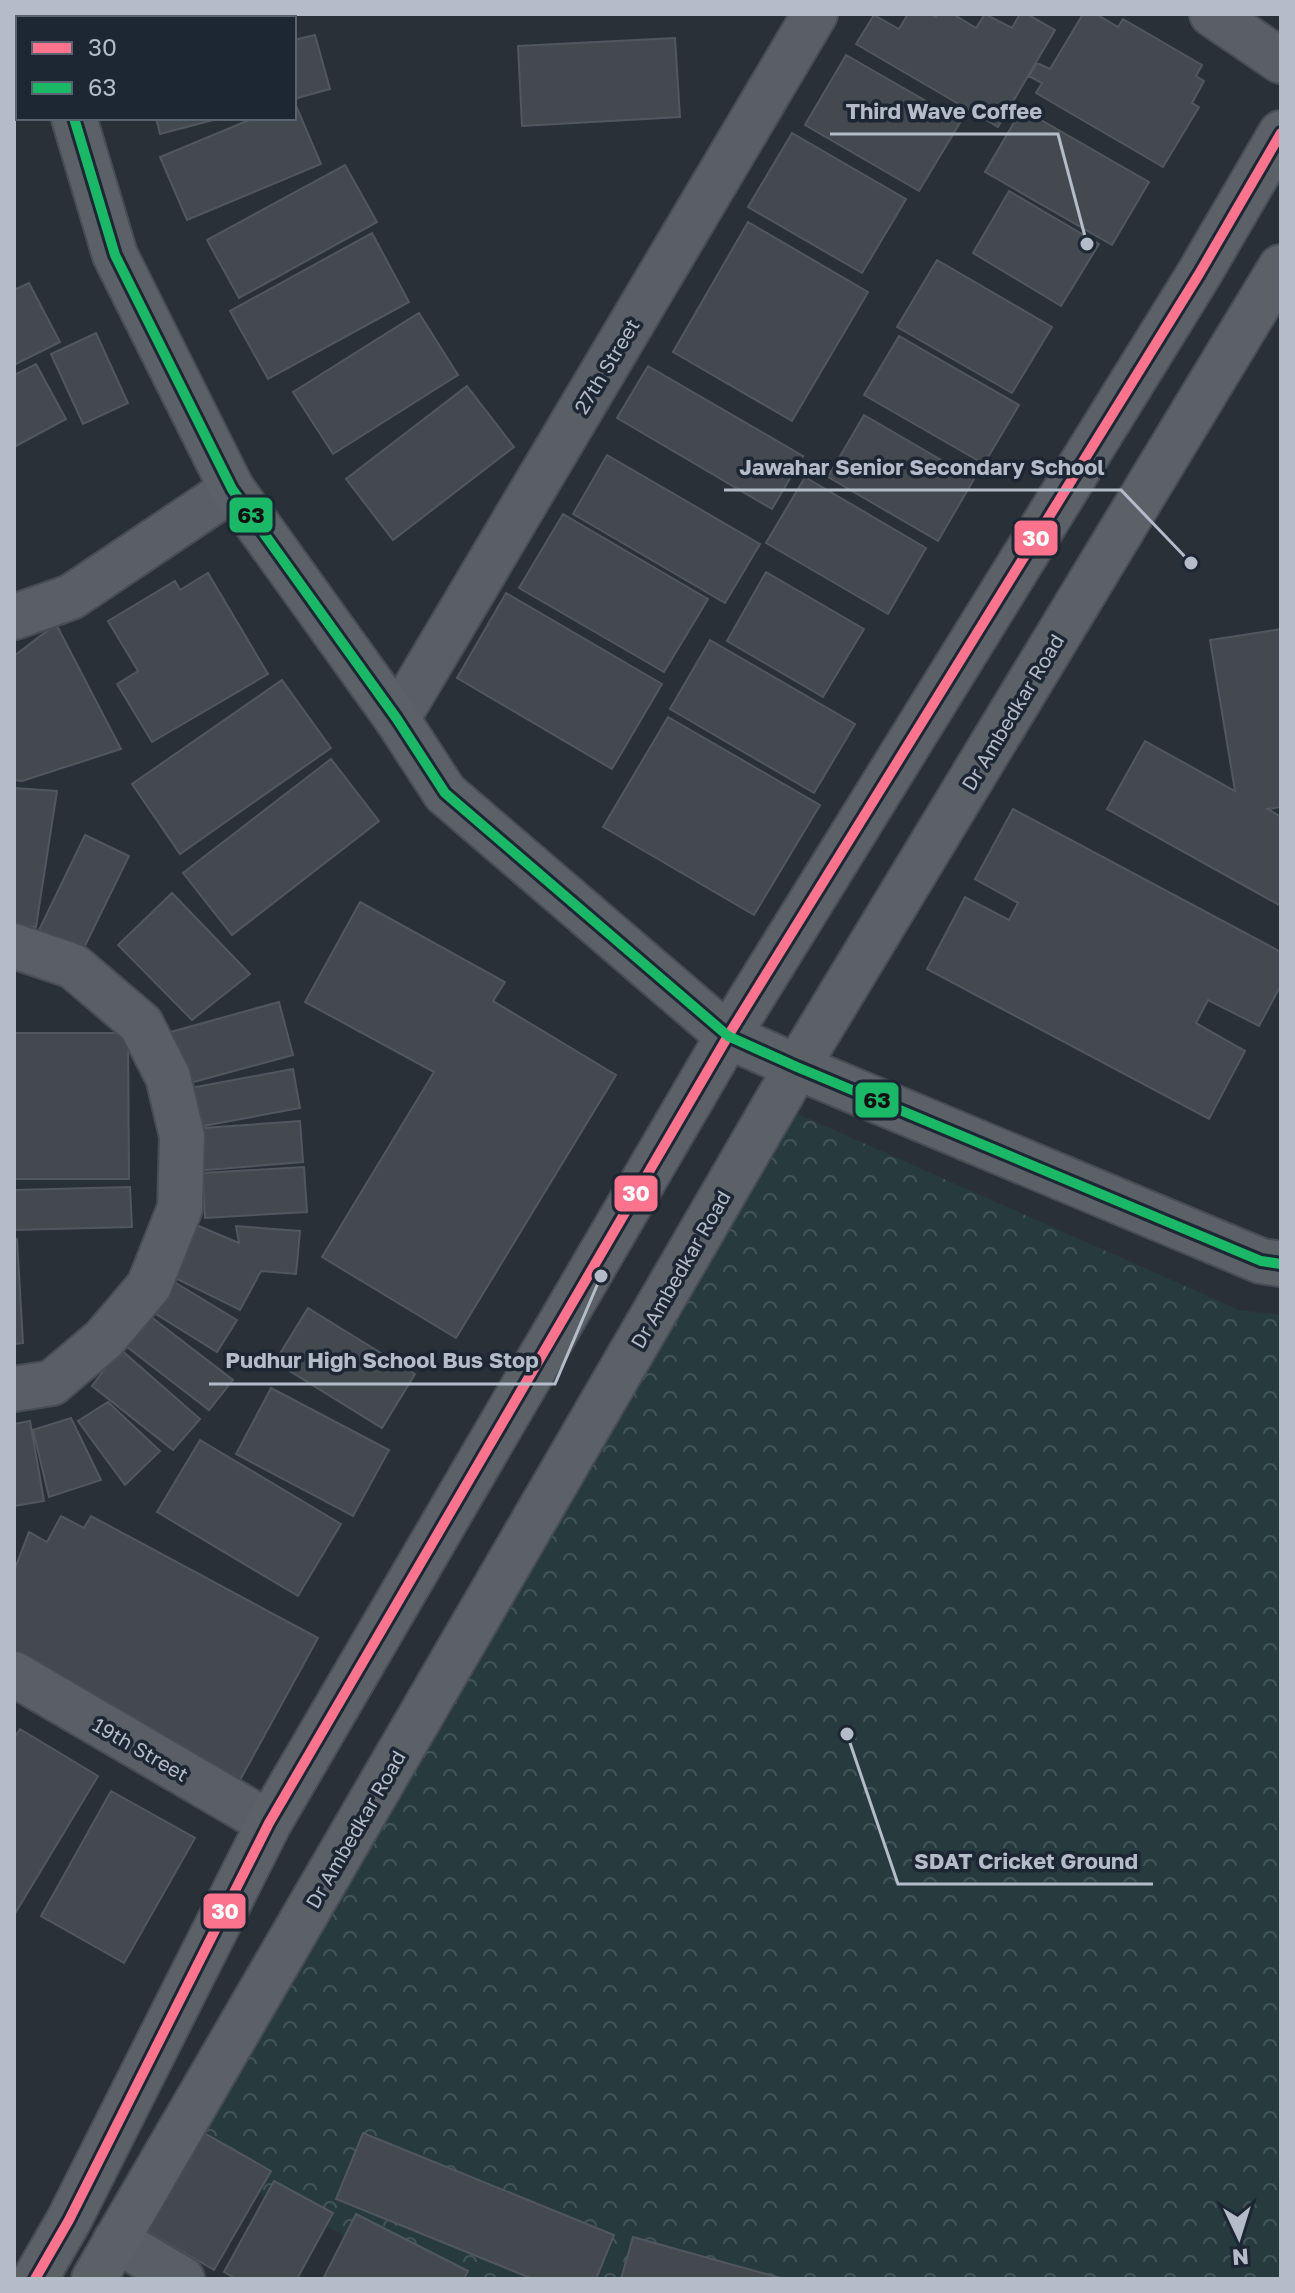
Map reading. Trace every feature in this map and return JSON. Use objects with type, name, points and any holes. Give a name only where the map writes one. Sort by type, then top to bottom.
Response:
[{"type":"main road","points":[[75,120],[115,255],[232,489],[397,719],[445,793],[728,1036],[1261,1261],[1281,1264]]},
{"type":"main road","points":[[35,2279],[69,2220],[269,1823],[728,1036],[1199,274],[1281,133]]},
{"type":"main road","name":"Dr Ambedkar Road","points":[[94,2279],[797,1067],[1281,267]]},
{"type":"street","name":"27th Street","points":[[397,719],[815,14]]},
{"type":"street","points":[[1212,14],[1281,61]]},
{"type":"street","points":[[14,617],[71,597],[232,489]]},
{"type":"street","points":[[14,946],[73,966],[141,1024],[168,1077],[182,1136],[180,1208],[149,1286],[104,1339],[52,1383],[14,1389]]},
{"type":"street","name":"19th Street","points":[[14,1674],[269,1823]]},
{"type":"street","points":[[116,2240],[182,2279]]},
{"type":"green space","points":[[762,1098],[1239,1310],[1281,1315],[1281,2279],[430,2279],[183,2153]]},
{"type":"building","points":[[908,14],[931,14],[936,17],[937,14],[953,14],[976,28],[985,14],[1012,28],[1020,14],[1027,14],[1055,30],[998,127],[856,44],[874,15],[899,29]]},
{"type":"building","points":[[1083,14],[1096,14],[1118,27],[1123,19],[1202,65],[1196,76],[1204,81],[1192,103],[1199,107],[1163,167],[1036,93],[1042,83],[1029,76],[1037,63],[1050,69]]},
{"type":"building","points":[[315,35],[330,89],[296,98],[296,40]]},
{"type":"building","points":[[675,38],[680,117],[522,126],[518,46]]},
{"type":"building","points":[[846,55],[961,121],[919,191],[805,125]]},
{"type":"building","points":[[296,106],[321,164],[187,220],[160,157],[249,120],[296,120]]},
{"type":"building","points":[[1022,109],[1149,182],[1112,245],[985,172]]},
{"type":"building","points":[[156,120],[213,120],[160,134]]},
{"type":"building","points":[[792,133],[906,199],[862,273],[748,207]]},
{"type":"building","points":[[345,165],[377,222],[239,298],[207,240]]},
{"type":"building","points":[[1009,191],[1099,244],[1061,306],[973,253]]},
{"type":"building","points":[[748,222],[868,292],[792,421],[673,352]]},
{"type":"building","points":[[372,233],[409,302],[268,379],[230,311]]},
{"type":"building","points":[[937,260],[1052,327],[1012,393],[897,327]]},
{"type":"building","points":[[29,283],[60,342],[14,365],[14,290]]},
{"type":"building","points":[[419,313],[458,375],[333,454],[293,392]]},
{"type":"building","points":[[96,333],[128,403],[83,424],[51,354]]},
{"type":"building","points":[[899,336],[1019,405],[984,464],[864,395]]},
{"type":"building","points":[[36,364],[66,419],[14,447],[14,375]]},
{"type":"building","points":[[648,366],[803,456],[772,509],[617,418]]},
{"type":"building","points":[[467,386],[514,447],[393,540],[346,479]]},
{"type":"building","points":[[864,415],[974,479],[938,541],[828,477]]},
{"type":"building","points":[[607,455],[760,544],[725,603],[573,514]]},
{"type":"building","points":[[805,477],[926,548],[888,614],[766,543]]},
{"type":"building","points":[[563,514],[708,599],[664,672],[519,588]]},
{"type":"building","points":[[766,572],[864,629],[823,697],[727,641]]},
{"type":"building","points":[[208,573],[268,674],[152,742],[117,684],[138,671],[108,621],[175,581],[180,590]]},
{"type":"building","points":[[506,593],[662,684],[612,769],[457,678]]},
{"type":"building","points":[[56,624],[121,749],[22,781],[14,780],[14,656]]},
{"type":"building","points":[[1281,629],[1281,807],[1268,809],[1281,817],[1281,906],[1107,809],[1145,741],[1235,791],[1210,640]]},
{"type":"building","points":[[710,640],[855,724],[814,793],[670,709]]},
{"type":"building","points":[[282,680],[331,748],[180,854],[132,784]]},
{"type":"building","points":[[668,717],[820,805],[754,915],[603,827]]},
{"type":"building","points":[[331,759],[379,821],[232,935],[183,873]]},
{"type":"building","points":[[14,788],[57,791],[36,927],[14,926]]},
{"type":"building","points":[[1013,809],[1281,952],[1281,985],[1259,1026],[1208,1000],[1196,1023],[1245,1051],[1209,1119],[927,969],[965,897],[1009,920],[1018,903],[975,879]]},
{"type":"building","points":[[85,835],[129,856],[83,950],[39,930]]},
{"type":"building","points":[[172,893],[250,974],[192,1020],[118,945]]},
{"type":"building","points":[[360,902],[505,982],[493,1001],[616,1075],[456,1338],[322,1257],[434,1072],[305,1002]]},
{"type":"building","points":[[279,1002],[293,1055],[179,1086],[156,1036]]},
{"type":"building","points":[[14,1033],[128,1033],[129,1179],[14,1179]]},
{"type":"building","points":[[293,1069],[300,1108],[192,1128],[185,1089]]},
{"type":"building","points":[[300,1121],[303,1162],[194,1171],[190,1129]]},
{"type":"building","points":[[304,1167],[307,1212],[205,1218],[203,1173]]},
{"type":"building","points":[[130,1187],[132,1227],[14,1230],[14,1190]]},
{"type":"building","points":[[189,1222],[239,1243],[236,1226],[300,1231],[296,1274],[261,1271],[240,1310],[163,1272]]},
{"type":"building","points":[[17,1239],[23,1343],[14,1344],[14,1240]]},
{"type":"building","points":[[171,1280],[237,1320],[217,1352],[151,1311]]},
{"type":"building","points":[[308,1308],[415,1374],[382,1428],[275,1362]]},
{"type":"building","points":[[146,1313],[233,1380],[209,1410],[122,1343]]},
{"type":"building","points":[[120,1349],[200,1419],[173,1450],[92,1386]]},
{"type":"building","points":[[271,1388],[389,1450],[353,1516],[236,1454]]},
{"type":"building","points":[[108,1402],[160,1451],[125,1485],[78,1421]]},
{"type":"building","points":[[71,1418],[101,1480],[49,1497],[33,1430]]},
{"type":"building","points":[[30,1421],[44,1501],[14,1506],[14,1424]]},
{"type":"building","points":[[200,1440],[341,1524],[298,1596],[157,1512]]},
{"type":"building","points":[[61,1516],[84,1528],[91,1516],[318,1638],[240,1780],[14,1658],[14,1571],[29,1532],[47,1542]]},
{"type":"building","points":[[20,1729],[98,1776],[16,1912],[14,1738]]},
{"type":"building","points":[[111,1791],[195,1838],[124,1963],[41,1916]]},
{"type":"building","points":[[190,2125],[271,2171],[214,2270],[133,2223]]},
{"type":"building","points":[[363,2133],[614,2235],[596,2279],[533,2279],[336,2199]]},
{"type":"building","points":[[274,2181],[333,2213],[297,2279],[236,2279],[224,2272]]},
{"type":"building","points":[[356,2214],[468,2271],[464,2279],[323,2279]]},
{"type":"building","points":[[633,2237],[784,2279],[621,2279]]},
{"type":"transit line","name":"63","points":[[75,120],[115,255],[232,489],[397,719],[445,793],[728,1036],[1261,1261],[1281,1264]]},
{"type":"transit line","name":"30","points":[[35,2279],[69,2220],[269,1823],[728,1036],[1199,274],[1281,133]]},
{"type":"place","name":"Third Wave Coffee","points":[[1087,244]]},
{"type":"place","name":"Jawahar Senior Secondary School","points":[[1191,563]]},
{"type":"place","name":"Pudhur High School Bus Stop","points":[[601,1276]]},
{"type":"place","name":"SDAT Cricket Ground","points":[[847,1734]]}]
